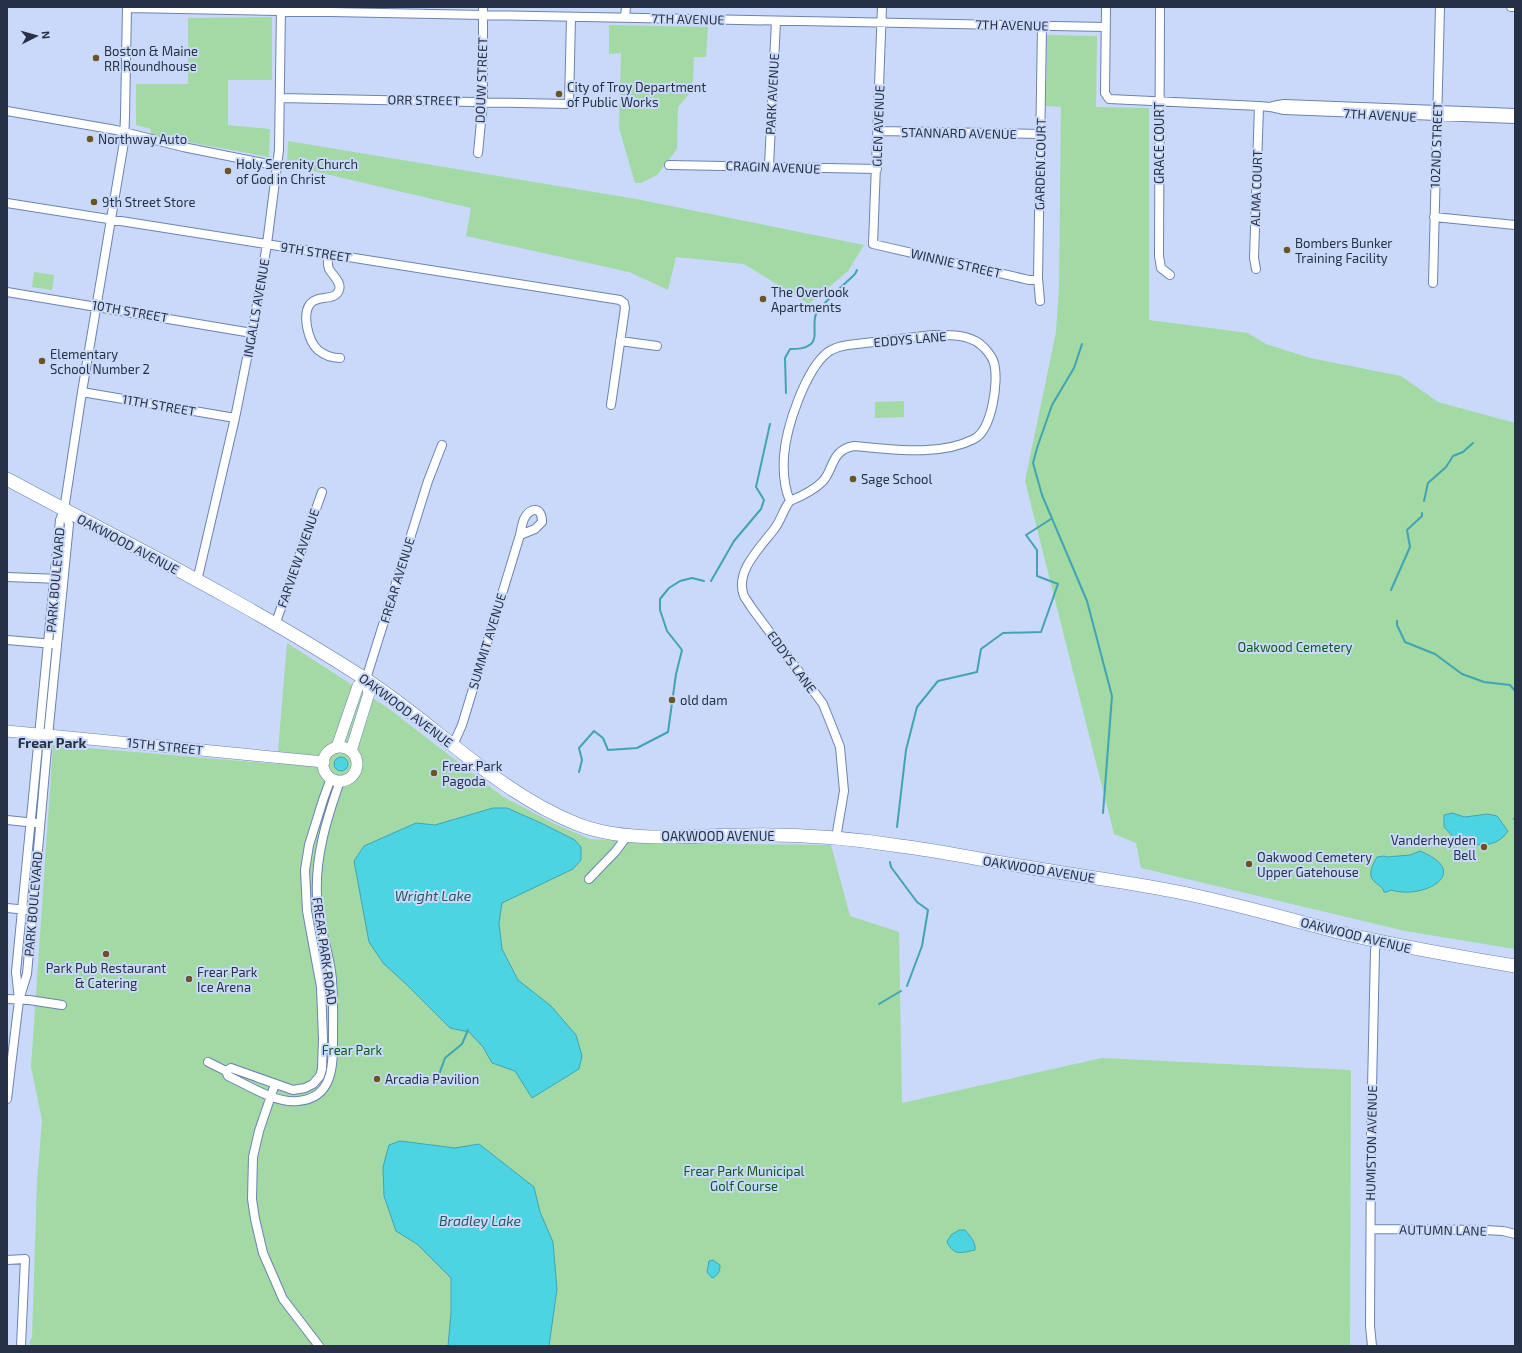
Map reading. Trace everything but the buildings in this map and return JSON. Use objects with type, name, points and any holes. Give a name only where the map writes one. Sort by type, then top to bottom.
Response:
[{"type":"main road","name":"OAKWOOD AVENUE","points":[[7,479],[197,581],[366,679],[512,789],[559,816],[600,832],[655,836],[752,835],[836,838],[904,846],[1174,891],[1411,949],[1515,966]]},
{"type":"street","points":[[64,510],[124,133],[127,7]]},
{"type":"street","name":"7TH AVENUE","points":[[127,7],[483,11],[571,17],[1105,27],[1105,93],[1109,99],[1160,100],[1270,107],[1284,104],[1515,119]]},
{"type":"street","points":[[625,18],[626,7]]},
{"type":"street","name":"GLEN AVENUE","points":[[873,244],[882,7]]},
{"type":"street","points":[[1105,27],[1106,7]]},
{"type":"street","name":"GRACE COURT","points":[[1160,7],[1159,256],[1161,268],[1170,274]]},
{"type":"street","name":"102ND STREET","points":[[1433,283],[1440,7]]},
{"type":"street","name":"INGALLS AVENUE","points":[[197,581],[235,418],[252,333],[267,244],[278,166],[281,9]]},
{"type":"street","name":"DOUW STREET","points":[[478,153],[482,101],[483,11]]},
{"type":"street","name":"ORR STREET","points":[[280,98],[569,104],[571,17]]},
{"type":"street","name":"PARK AVENUE","points":[[769,166],[776,21]]},
{"type":"street","name":"GARDEN COURT","points":[[1040,301],[1038,278],[1042,26]]},
{"type":"street","name":"ALMA COURT","points":[[1256,270],[1254,258],[1259,106]]},
{"type":"street","points":[[7,111],[71,122],[278,166]]},
{"type":"street","name":"7TH AVENUE","points":[[1437,114],[1515,113]]},
{"type":"street","name":"STANNARD AVENUE","points":[[878,132],[1040,134]]},
{"type":"street","name":"CRAGIN AVENUE","points":[[670,165],[877,169]]},
{"type":"street","name":"9TH STREET","points":[[7,203],[620,300],[624,303],[620,341]]},
{"type":"street","points":[[1434,217],[1515,225]]},
{"type":"street","name":"WINNIE STREET","points":[[873,244],[1029,280],[1038,278]]},
{"type":"street","points":[[328,254],[328,266],[339,283],[339,291],[337,294],[332,296],[318,298],[310,305],[307,320],[308,334],[311,342],[316,348],[330,357],[340,358]]},
{"type":"street","name":"10TH STREET","points":[[7,292],[252,333]]},
{"type":"street","name":"EDDYS LANE","points":[[790,501],[785,489],[784,456],[786,443],[798,400],[810,374],[827,353],[836,348],[848,345],[933,335],[962,336],[979,343],[987,352],[994,362],[996,375],[992,406],[984,428],[975,439],[951,446],[924,451],[854,446],[847,447],[833,462],[824,481],[806,495],[790,501],[776,526],[753,556],[744,575],[742,583],[744,595],[823,704],[834,729],[840,747],[843,764],[844,791],[836,838]]},
{"type":"street","points":[[611,405],[620,341],[658,346]]},
{"type":"street","name":"11TH STREET","points":[[82,392],[235,418]]},
{"type":"street","name":"FREAR AVENUE","points":[[366,679],[428,481],[442,445]]},
{"type":"street","name":"FARVIEW AVENUE","points":[[275,625],[322,492]]},
{"type":"street","name":"PARK BOULEVARD","points":[[19,1000],[16,972],[31,823],[44,734],[53,644],[55,579],[60,520],[64,510]]},
{"type":"street","name":"PARK BOULEVARD","points":[[53,644],[64,580],[69,524],[64,510]]},
{"type":"street","name":"SUMMIT AVENUE","points":[[453,745],[462,724],[520,536]]},
{"type":"street","points":[[7,577],[64,580]]},
{"type":"street","points":[[7,640],[53,644]]},
{"type":"street","points":[[338,747],[358,686],[366,679],[369,693],[351,751]]},
{"type":"street","name":"15TH STREET","points":[[7,731],[324,762]]},
{"type":"street","name":"PARK BOULEVARD","points":[[7,1099],[19,1000],[27,974],[41,824],[44,734]]},
{"type":"street","points":[[338,747],[351,751],[357,759],[356,770],[350,778],[336,780],[325,771],[324,762],[328,752],[338,747]]},
{"type":"street","name":"FREAR PARK ROAD","points":[[208,1062],[226,1070],[231,1068],[294,1090],[305,1088],[316,1082],[320,1076],[322,1069],[321,987],[306,911],[305,870],[309,845],[323,800],[336,780]]},
{"type":"street","name":"FREAR PARK ROAD","points":[[226,1070],[228,1076],[279,1100],[298,1102],[311,1098],[320,1092],[325,1086],[333,1068],[332,982],[319,914],[317,865],[336,780]]},
{"type":"street","points":[[7,820],[41,824]]},
{"type":"street","points":[[588,879],[615,852],[628,835]]},
{"type":"street","points":[[7,908],[32,910]]},
{"type":"street","name":"HUMISTON AVENUE","points":[[1372,1346],[1370,1326],[1371,1127],[1375,950],[1377,941]]},
{"type":"street","points":[[7,999],[29,1000],[62,1005]]},
{"type":"street","points":[[275,1084],[258,1131],[253,1157],[252,1199],[256,1225],[266,1260],[283,1299],[319,1346]]},
{"type":"street","name":"AUTUMN LANE","points":[[1371,1229],[1485,1230],[1503,1231],[1515,1234]]},
{"type":"street","points":[[7,1260],[25,1259],[21,1346]]},
{"type":"green space","points":[[272,17],[272,80],[228,80],[228,125],[270,129],[269,157],[150,135],[151,129],[136,125],[136,84],[188,84],[188,18]]},
{"type":"green space","points":[[609,25],[708,27],[706,57],[694,57],[693,80],[689,94],[678,107],[677,149],[657,175],[641,183],[635,183],[619,128],[621,53],[609,54]]},
{"type":"green space","name":"Oakwood Cemetery","points":[[1047,35],[1097,36],[1096,107],[1149,108],[1149,320],[1248,333],[1266,344],[1310,358],[1401,376],[1438,402],[1515,423],[1515,949],[1405,931],[1141,868],[1136,843],[1114,834],[1025,481],[1056,332],[1059,287],[1061,107],[1046,106]]},
{"type":"green space","points":[[288,141],[636,199],[864,245],[848,271],[809,304],[744,264],[676,257],[668,290],[629,272],[466,236],[471,208],[287,165]]},
{"type":"green space","points":[[34,272],[54,275],[52,290],[32,287]]},
{"type":"green space","points":[[904,401],[904,417],[875,418],[875,402]]},
{"type":"green space","name":"Frear Park","points":[[287,643],[388,708],[502,796],[555,824],[590,839],[654,843],[831,845],[850,916],[899,932],[902,1103],[1102,1058],[1351,1070],[1350,1346],[32,1346],[29,1343],[32,1337],[37,1182],[42,1120],[31,1067],[53,745],[277,764]]},
{"type":"water","points":[[341,757],[346,759],[348,764],[346,769],[341,771],[336,769],[334,764],[336,759]]},
{"type":"water","name":"Wright Lake","points":[[493,808],[507,808],[541,823],[575,840],[581,847],[581,860],[573,869],[502,903],[499,923],[502,949],[518,980],[551,1006],[576,1035],[582,1056],[579,1069],[532,1098],[515,1071],[492,1063],[483,1047],[469,1032],[450,1028],[383,963],[369,942],[354,861],[364,846],[416,823],[435,825]]},
{"type":"water","points":[[1452,813],[1465,817],[1488,814],[1497,816],[1508,831],[1498,841],[1492,843],[1480,845],[1459,843],[1444,827],[1444,815]]},
{"type":"water","points":[[1420,851],[1436,859],[1443,868],[1443,876],[1438,882],[1428,888],[1417,891],[1404,892],[1391,890],[1384,892],[1371,877],[1373,863],[1377,857],[1410,855]]},
{"type":"water","name":"Bradley Lake","points":[[400,1141],[455,1148],[479,1144],[534,1187],[540,1212],[553,1242],[557,1289],[549,1346],[448,1346],[451,1313],[451,1278],[417,1244],[396,1231],[384,1196],[383,1167],[389,1145]]},
{"type":"water","points":[[959,1230],[965,1230],[969,1235],[974,1242],[975,1250],[958,1252],[952,1250],[947,1242],[951,1235]]},
{"type":"water","points":[[713,1260],[720,1265],[720,1267],[717,1275],[712,1278],[707,1272],[709,1261]]},
{"type":"waterway","points":[[786,393],[785,358],[790,349],[804,348],[811,344],[815,334],[815,318],[818,310],[855,274],[857,270]]},
{"type":"waterway","points":[[1082,344],[1074,368],[1052,405],[1033,463],[1042,495],[1087,601],[1112,696],[1103,813]]},
{"type":"waterway","points":[[711,581],[734,541],[761,509],[764,500],[756,487],[770,424]]},
{"type":"waterway","points":[[1424,501],[1428,483],[1446,467],[1453,456],[1463,452],[1473,443]]},
{"type":"waterway","points":[[1391,590],[1410,547],[1407,530],[1422,516],[1422,513]]},
{"type":"waterway","points":[[897,827],[906,750],[917,707],[938,681],[977,672],[981,649],[1003,633],[1041,632],[1058,584],[1037,576],[1037,550],[1026,535],[1051,519]]},
{"type":"waterway","points":[[579,772],[582,760],[579,748],[594,731],[603,738],[608,750],[637,748],[668,732],[676,674],[682,650],[667,631],[660,610],[660,599],[669,588],[680,581],[692,578],[704,581]]},
{"type":"waterway","points":[[1397,621],[1397,625],[1405,642],[1435,654],[1462,674],[1484,682],[1510,685],[1515,691]]},
{"type":"waterway","points":[[890,862],[891,867],[917,902],[928,910],[922,946],[907,986]]},
{"type":"waterway","points":[[879,1004],[901,991]]},
{"type":"waterway","points":[[436,1083],[445,1058],[462,1044],[468,1030]]},
{"type":"place","name":"Boston & Maine RR Roundhouse","points":[[96,58]]},
{"type":"place","name":"City of Troy Department of Public Works","points":[[559,94]]},
{"type":"place","name":"Northway Auto","points":[[90,139]]},
{"type":"place","name":"Holy Serenity Church of God in Christ","points":[[228,171]]},
{"type":"place","name":"9th Street Store","points":[[94,202]]},
{"type":"place","name":"Bombers Bunker Training Facility","points":[[1287,250]]},
{"type":"place","name":"The Overlook Apartments","points":[[763,299]]},
{"type":"place","name":"Elementary School Number 2","points":[[42,361]]},
{"type":"place","name":"Sage School","points":[[853,479]]},
{"type":"place","name":"old dam","points":[[672,700]]},
{"type":"place","name":"Frear Park Pagoda","points":[[434,773]]},
{"type":"place","name":"Vanderheyden Bell","points":[[1484,847]]},
{"type":"place","name":"Oakwood Cemetery Upper Gatehouse","points":[[1249,864]]},
{"type":"place","name":"Park Pub Restaurant & Catering","points":[[106,954]]},
{"type":"place","name":"Frear Park Ice Arena","points":[[189,979]]},
{"type":"place","name":"Arcadia Pavilion","points":[[377,1079]]},
{"type":"district","name":"Frear Park","points":[[52,743]]},
{"type":"park label","name":"Frear Park Municipal Golf Course","points":[[744,1178]]}]
